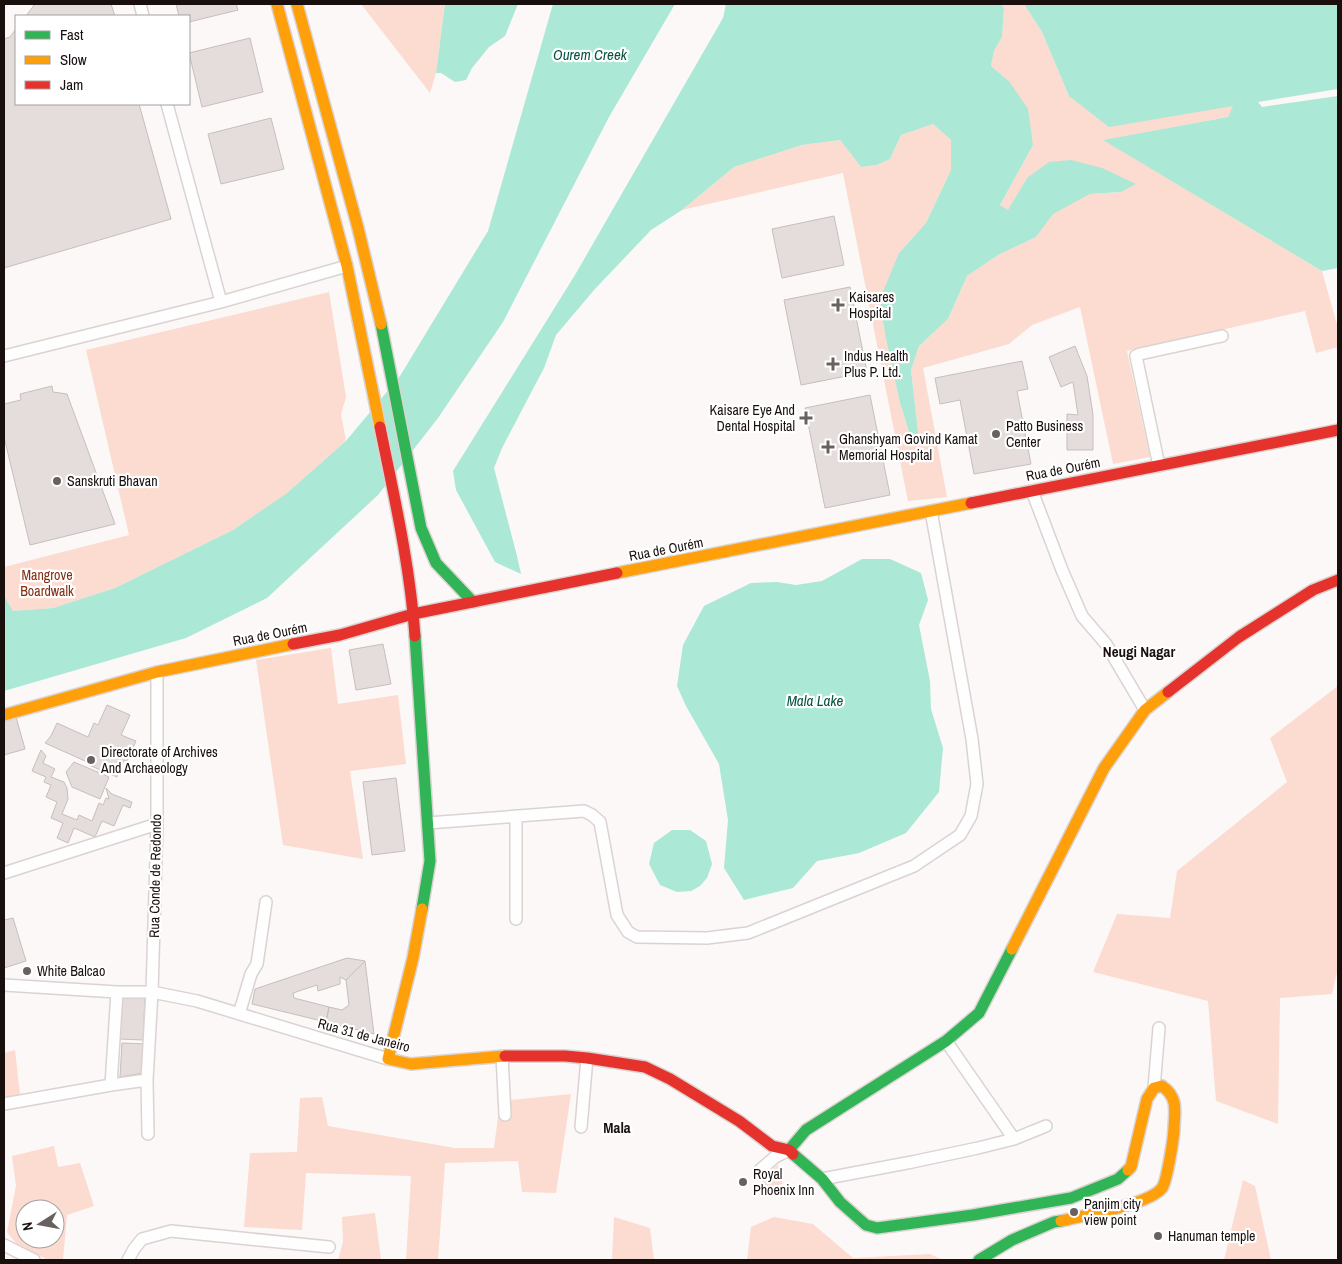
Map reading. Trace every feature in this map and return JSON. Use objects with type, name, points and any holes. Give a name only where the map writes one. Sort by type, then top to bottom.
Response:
[{"type":"street","points":[[277,4],[347,266],[402,534],[414,614],[430,861],[413,958],[388,1059]]},
{"type":"street","points":[[297,4],[358,228],[381,323],[421,528],[436,563],[473,602]]},
{"type":"street","points":[[167,105],[221,302]]},
{"type":"street","points":[[331,206],[350,202]]},
{"type":"street","points":[[4,356],[221,302],[347,266]]},
{"type":"street","points":[[1159,466],[1136,356],[1222,336]]},
{"type":"street","name":"Rua de Ourém","points":[[4,715],[157,672],[340,635],[414,614],[1338,430]]},
{"type":"street","points":[[1032,491],[1082,616],[1106,644],[1145,710]]},
{"type":"street","points":[[428,823],[584,811],[592,815],[600,822],[617,915],[628,932],[636,936],[707,938],[748,933],[914,866],[960,835],[970,816],[976,784],[972,739],[931,511]]},
{"type":"street","points":[[759,1171],[775,1157],[789,1150],[806,1130],[946,1041],[979,1013],[1104,768],[1145,710],[1239,637],[1313,590],[1338,580]]},
{"type":"street","name":"Rua Conde de Redondo","points":[[148,1134],[147,1080],[152,992],[157,824],[157,672]]},
{"type":"street","points":[[516,816],[516,919]]},
{"type":"street","points":[[4,873],[157,824]]},
{"type":"street","points":[[239,1014],[251,974],[257,964],[266,902]]},
{"type":"street","name":"Rua 31 de Janeiro","points":[[4,985],[117,992],[152,992],[197,1001],[388,1059],[411,1064],[502,1056],[565,1056],[645,1067],[670,1079],[739,1121],[772,1146],[789,1150]]},
{"type":"street","points":[[110,1085],[117,992]]},
{"type":"street","points":[[789,1150],[822,1179],[840,1202],[853,1214],[866,1225],[877,1228],[973,1215],[1071,1198],[1118,1179],[1131,1167],[1147,1099],[1154,1088],[1158,1028]]},
{"type":"street","points":[[946,1041],[1014,1139]]},
{"type":"street","points":[[502,1056],[505,1115]]},
{"type":"street","points":[[581,1128],[587,1058]]},
{"type":"street","points":[[4,1104],[147,1080]]},
{"type":"street","points":[[979,1260],[1012,1240],[1054,1222],[1130,1206],[1157,1193],[1164,1186],[1174,1137],[1175,1102],[1168,1090],[1162,1086],[1154,1088]]},
{"type":"street","points":[[822,1179],[912,1162],[1014,1139],[1046,1126]]},
{"type":"street","points":[[128,1260],[142,1239],[171,1231],[329,1247]]},
{"type":"street","points":[[4,1244],[34,1260]]},
{"type":"green space","points":[[361,4],[445,4],[436,73],[430,93]]},
{"type":"green space","points":[[1001,4],[1024,4],[1042,32],[1069,96],[1234,106],[1228,117],[1104,140],[1322,271],[1338,328],[1338,347],[1316,353],[1305,311],[1127,351],[1150,457],[1113,464],[1080,307],[1032,325],[1009,344],[923,368],[947,497],[908,501],[843,173],[682,210],[734,167],[802,145],[840,140],[861,167],[877,165],[890,159],[901,135],[933,124],[951,140],[951,170],[926,223],[899,253],[886,339],[900,403],[911,438],[919,441],[911,370],[919,346],[948,319],[967,276],[998,255],[1036,237],[1052,214],[1090,194],[1121,192],[1027,178],[1008,211],[1000,205],[1033,145],[1009,81],[991,66],[994,51],[1002,37],[1004,8]]},
{"type":"green space","name":"Mangrove Boardwalk","points":[[329,292],[346,397],[341,414],[346,441],[287,493],[233,530],[115,588],[53,608],[13,611],[4,595],[4,567],[129,535],[86,350]]},
{"type":"green space","points":[[331,648],[338,704],[398,695],[406,764],[350,771],[363,859],[283,845],[256,660]]},
{"type":"green space","points":[[1338,686],[1338,967],[1332,994],[1280,998],[1278,1124],[1216,1101],[1208,1001],[1093,972],[1117,914],[1170,918],[1177,871],[1287,782],[1270,738]]},
{"type":"green space","points":[[15,1050],[20,1095],[4,1098],[4,1053]]},
{"type":"green space","points":[[571,1094],[556,1193],[522,1192],[518,1161],[445,1163],[438,1260],[406,1260],[411,1176],[306,1173],[302,1230],[244,1227],[250,1153],[297,1152],[300,1098],[322,1097],[328,1126],[455,1148],[494,1148],[500,1101]]},
{"type":"green space","points":[[54,1146],[58,1167],[80,1163],[94,1206],[67,1215],[65,1238],[65,1199],[15,1199],[15,1242],[7,1232],[16,1186],[12,1156]]},
{"type":"green space","points":[[778,1165],[783,1184],[764,1189],[761,1177]]},
{"type":"green space","points":[[1243,1180],[1255,1186],[1271,1260],[1224,1260]]},
{"type":"green space","points":[[375,1213],[381,1260],[338,1260],[343,1242],[342,1217]]},
{"type":"green space","points":[[614,1217],[650,1228],[654,1260],[612,1260]]},
{"type":"green space","points":[[774,1217],[813,1224],[853,1258],[930,1254],[943,1260],[747,1260],[751,1227]]},
{"type":"green space","points":[[24,1249],[64,1249],[63,1260],[49,1260]]},
{"type":"water","points":[[445,4],[518,4],[505,36],[489,47],[472,68],[466,80],[455,82],[441,73],[436,73]]},
{"type":"water","name":"Ourem Creek","points":[[553,4],[675,4],[609,117],[503,322],[438,418],[378,495],[267,598],[186,638],[4,691],[4,595],[13,611],[53,608],[115,588],[233,530],[287,493],[346,441],[400,376],[488,231]]},
{"type":"water","points":[[726,4],[1001,4],[1004,8],[1002,37],[994,51],[991,66],[1009,81],[1028,109],[1033,145],[1000,205],[1008,210],[1027,178],[1049,162],[1071,160],[1102,168],[1136,184],[1121,192],[1090,194],[1053,214],[1036,237],[998,255],[967,276],[948,319],[919,346],[911,370],[919,441],[911,438],[900,403],[886,339],[880,299],[899,253],[926,223],[951,170],[951,140],[933,124],[901,135],[890,159],[877,165],[861,167],[840,140],[802,145],[734,167],[682,210],[651,230],[594,290],[556,335],[544,368],[502,448],[494,468],[521,574],[495,562],[456,490],[453,471],[575,275],[723,18]]},
{"type":"water","points":[[1024,4],[1338,4],[1338,89],[1258,102],[1262,107],[1338,96],[1338,268],[1322,271],[1103,140],[1228,117],[1233,106],[1109,127],[1069,96],[1042,32]]},
{"type":"water","name":"Mala Lake","points":[[862,559],[890,559],[921,573],[928,600],[919,625],[930,681],[931,709],[943,748],[939,792],[906,833],[859,853],[817,861],[793,888],[744,900],[724,868],[728,820],[719,764],[686,706],[677,686],[683,645],[704,606],[751,583],[777,582],[796,585],[822,581]]},
{"type":"water","points":[[672,830],[690,830],[706,841],[712,864],[707,878],[700,886],[691,891],[677,892],[660,885],[649,864],[654,843]]},
{"type":"building","points":[[35,4],[111,4],[115,15],[27,15]]},
{"type":"building","points":[[176,4],[236,4],[238,10],[190,22],[190,15],[179,15]]},
{"type":"building","points":[[15,30],[15,105],[139,105],[171,219],[4,268],[4,39],[10,37]]},
{"type":"building","points":[[250,38],[263,92],[202,107],[190,53]]},
{"type":"building","points":[[271,118],[284,169],[221,184],[208,134]]},
{"type":"building","points":[[834,216],[844,265],[782,278],[772,229]]},
{"type":"building","points":[[850,287],[867,372],[801,385],[784,300]]},
{"type":"building","points":[[1075,346],[1087,376],[1093,415],[1093,450],[1067,450],[1067,414],[1078,415],[1073,382],[1061,387],[1049,357]]},
{"type":"building","name":"Patto Business Center","points":[[1022,361],[1028,389],[1017,391],[1031,464],[974,474],[960,400],[940,404],[935,378]]},
{"type":"building","name":"Sanskruti Bhavan","points":[[52,386],[53,392],[67,394],[115,524],[30,545],[4,437],[4,404],[21,400],[20,394]]},
{"type":"building","points":[[870,395],[890,495],[825,508],[805,408]]},
{"type":"building","points":[[383,644],[391,684],[356,690],[349,650]]},
{"type":"building","points":[[107,705],[130,715],[121,735],[136,741],[127,761],[124,760],[117,777],[45,743],[51,736],[57,723],[88,737],[94,723],[98,725]]},
{"type":"building","points":[[16,717],[25,749],[4,755],[4,720]]},
{"type":"building","points":[[41,750],[46,756],[43,763],[55,769],[51,777],[64,782],[67,788],[68,799],[62,814],[77,820],[79,815],[92,821],[99,803],[103,805],[106,798],[109,799],[106,788],[112,794],[132,802],[130,808],[123,805],[114,826],[102,821],[95,837],[74,828],[68,843],[57,838],[63,823],[51,818],[57,802],[46,797],[51,785],[44,782],[46,777],[32,771]]},
{"type":"building","points":[[74,762],[109,777],[100,799],[72,787],[66,772]]},
{"type":"building","points":[[396,778],[405,851],[372,855],[363,782]]},
{"type":"building","points":[[13,918],[26,961],[4,968],[4,920]]},
{"type":"building","points":[[347,958],[365,961],[346,980],[340,977],[340,984],[318,991],[317,985],[293,993],[294,998],[329,1007],[326,1022],[252,1004],[255,989]]},
{"type":"building","points":[[365,961],[374,1034],[326,1022],[329,1007],[342,1010],[349,1005],[346,980]]},
{"type":"building","points":[[122,996],[145,997],[143,1040],[120,1039]]},
{"type":"building","points":[[122,1043],[145,1044],[143,1073],[120,1077]]},
{"type":"traffic: fast","points":[[381,324],[421,528],[436,563],[473,602]]},
{"type":"traffic: fast","points":[[415,636],[430,861],[422,909]]},
{"type":"traffic: fast","points":[[789,1150],[806,1130],[946,1041],[979,1013],[1012,949]]},
{"type":"traffic: fast","points":[[793,1154],[822,1179],[840,1202],[866,1225],[877,1228],[973,1215],[1071,1198],[1118,1179],[1128,1170]]},
{"type":"traffic: fast","points":[[979,1260],[1012,1240],[1054,1222],[1061,1221]]},
{"type":"traffic: slow","points":[[277,4],[347,266],[380,427]]},
{"type":"traffic: slow","points":[[297,4],[358,228],[381,324]]},
{"type":"traffic: slow","points":[[617,573],[971,503]]},
{"type":"traffic: slow","points":[[4,715],[157,672],[293,644]]},
{"type":"traffic: slow","points":[[1012,949],[1104,768],[1145,710],[1168,692]]},
{"type":"traffic: slow","points":[[422,909],[413,958],[388,1059],[411,1064],[505,1056]]},
{"type":"traffic: slow","points":[[1061,1221],[1130,1204],[1155,1194],[1162,1188],[1172,1149],[1175,1109],[1171,1095],[1162,1086],[1154,1088],[1147,1099],[1131,1167],[1128,1170]]},
{"type":"traffic: jam","points":[[380,427],[405,557],[415,636]]},
{"type":"traffic: jam","points":[[971,503],[1338,430]]},
{"type":"traffic: jam","points":[[293,644],[340,635],[413,614],[617,573]]},
{"type":"traffic: jam","points":[[1168,692],[1239,637],[1313,590],[1338,580]]},
{"type":"traffic: jam","points":[[505,1056],[565,1056],[645,1067],[670,1079],[739,1121],[772,1146],[789,1150],[793,1154]]},
{"type":"place","name":"Kaisares Hospital","points":[[838,305]]},
{"type":"place","name":"Indus Health Plus P. Ltd.","points":[[833,364]]},
{"type":"place","name":"Kaisare Eye And Dental Hospital","points":[[806,418]]},
{"type":"place","name":"Patto Business Center","points":[[996,434]]},
{"type":"place","name":"Ghanshyam Govind Kamat Memorial Hospital","points":[[828,447]]},
{"type":"place","name":"Sanskruti Bhavan","points":[[57,481]]},
{"type":"place","name":"Directorate of Archives And Archaeology","points":[[91,760]]},
{"type":"place","name":"White Balcao","points":[[27,971]]},
{"type":"place","name":"Royal Phoenix Inn","points":[[743,1182]]},
{"type":"place","name":"Panjim city view point","points":[[1074,1212]]},
{"type":"place","name":"Hanuman temple","points":[[1158,1236]]},
{"type":"district","name":"Neugi Nagar","points":[[1139,651]]},
{"type":"district","name":"Mala","points":[[617,1127]]}]
